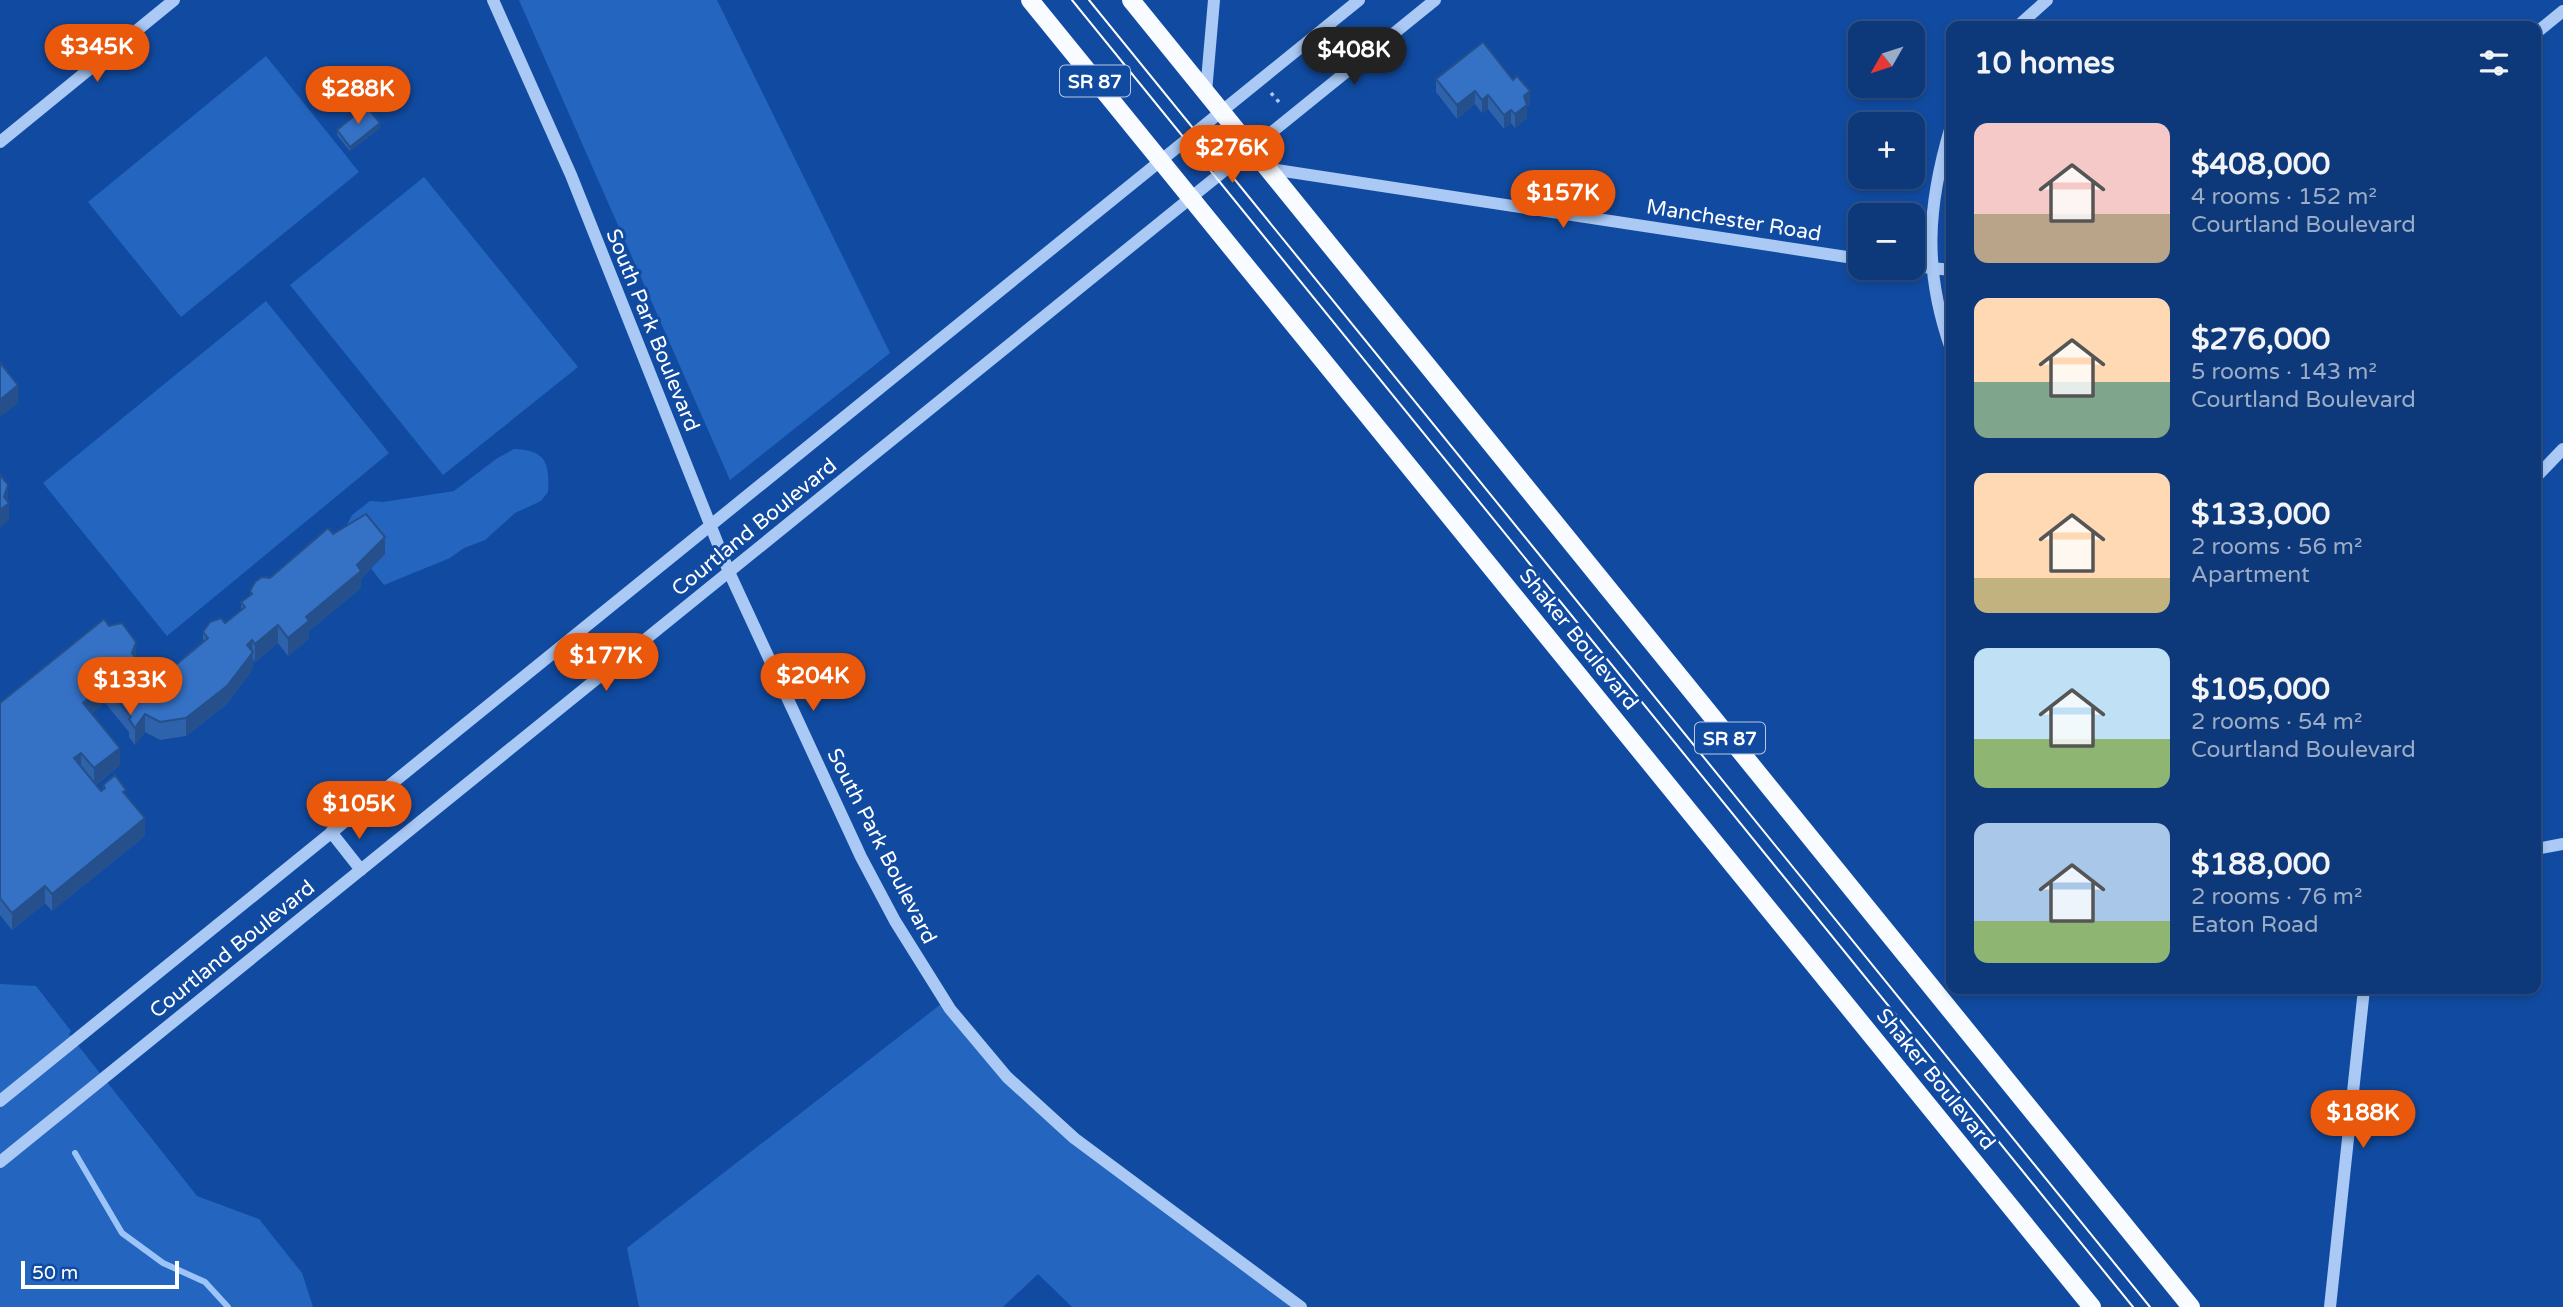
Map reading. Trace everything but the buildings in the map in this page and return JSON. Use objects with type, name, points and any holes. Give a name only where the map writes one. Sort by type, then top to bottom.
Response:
[{"type":"main road","name":"Shaker Boulevard","points":[[1030,0],[2092,1307]]},
{"type":"main road","name":"SR 87","points":[[1131,0],[2191,1307]]},
{"type":"street","points":[[0,142],[174,0]]},
{"type":"street","name":"South Park Boulevard","points":[[493,0],[571,175],[729,572],[861,856],[895,921],[950,1009],[1007,1077],[1074,1138],[1301,1307]]},
{"type":"street","points":[[1206,92],[1214,0]]},
{"type":"street","name":"Courtland Boulevard","points":[[0,1101],[1359,0]]},
{"type":"street","name":"Courtland Boulevard","points":[[0,1162],[1435,0]]},
{"type":"street","points":[[2024,21],[2047,0]]},
{"type":"street","points":[[2541,29],[2563,11]]},
{"type":"street","points":[[1319,33],[1349,70]]},
{"type":"street","points":[[1946,148],[1932,208],[1931,268],[1946,334]]},
{"type":"street","name":"Manchester Road","points":[[1270,169],[1848,257]]},
{"type":"street","points":[[1925,267],[1946,270]]},
{"type":"street","points":[[2541,472],[2563,449]]},
{"type":"street","points":[[331,832],[361,870]]},
{"type":"street","points":[[2541,848],[2563,844]]},
{"type":"street","points":[[2330,1307],[2363,994]]},
{"type":"path","points":[[1269,92],[1279,102]]},
{"type":"shaded area","points":[[519,0],[717,0],[890,353],[730,480]]},
{"type":"shaded area","points":[[266,56],[359,172],[181,317],[88,202]]},
{"type":"shaded area","points":[[424,177],[578,367],[443,475],[290,285]]},
{"type":"shaded area","points":[[266,301],[389,453],[167,636],[43,483]]},
{"type":"shaded area","points":[[514,449],[533,452],[543,460],[548,473],[548,492],[541,501],[515,513],[485,540],[464,548],[450,558],[384,585],[343,533],[352,515],[370,501],[383,502],[454,491],[496,459]]},
{"type":"shaded area","points":[[0,984],[36,986],[71,1031],[69,1034],[197,1196],[259,1219],[302,1273],[313,1307],[0,1307]]},
{"type":"shaded area","points":[[945,1001],[1007,1077],[1074,1138],[1301,1307],[1072,1307],[1038,1274],[1003,1307],[639,1307],[627,1248]]},
{"type":"waterway","points":[[75,1153],[122,1233],[163,1263],[205,1282],[228,1307]]},
{"type":"tram line","points":[[1072,0],[2133,1307]]},
{"type":"tram line","points":[[1089,0],[2150,1307]]}]
